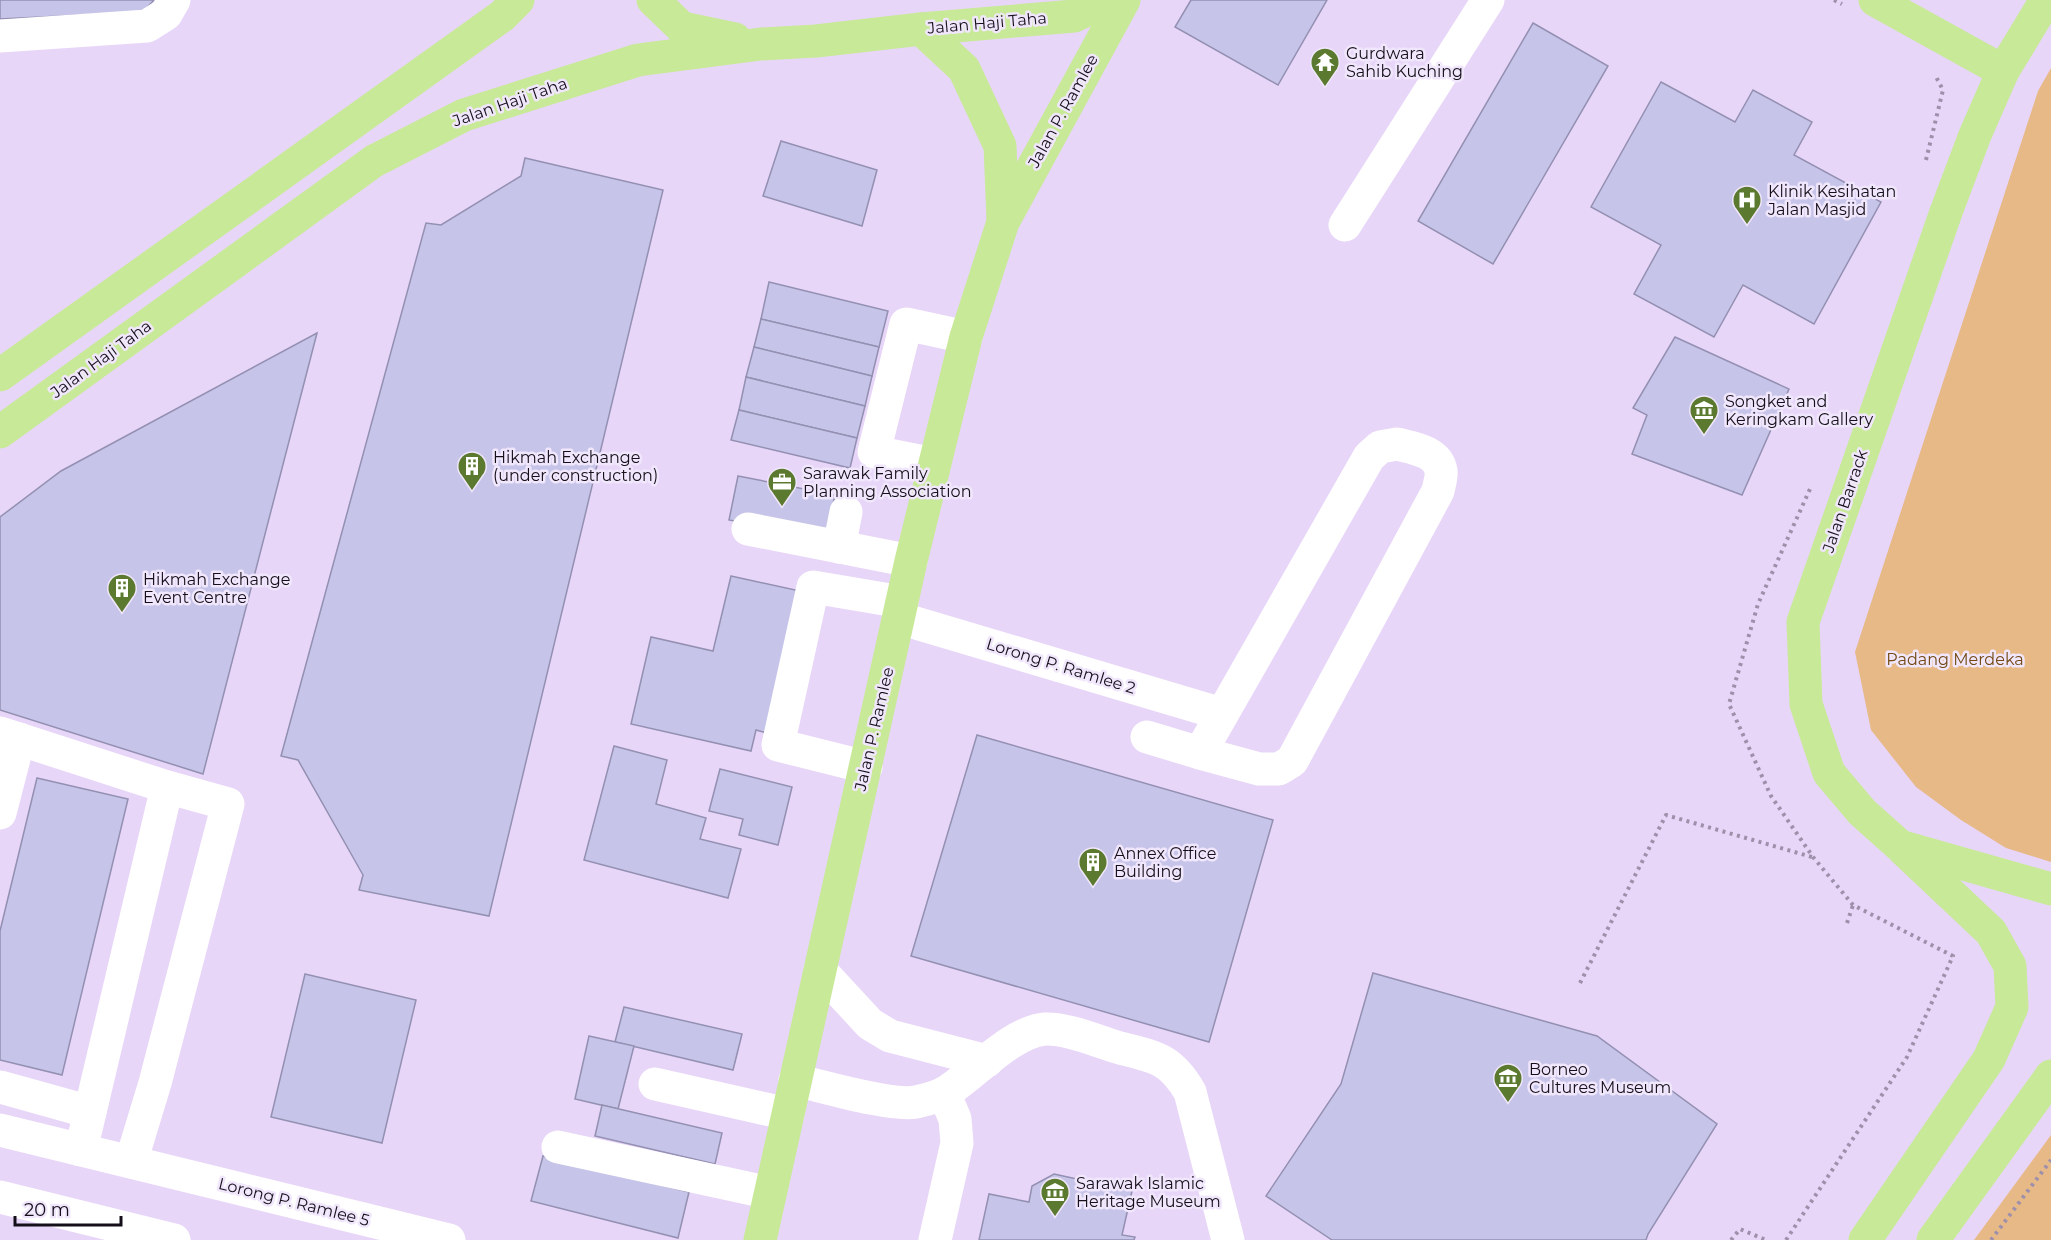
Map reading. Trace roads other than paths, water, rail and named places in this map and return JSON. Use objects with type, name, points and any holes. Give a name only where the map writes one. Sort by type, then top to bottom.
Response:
[{"type":"main road","points":[[0,375],[502,16],[518,0]]},
{"type":"main road","points":[[653,0],[682,28],[761,44]]},
{"type":"main road","name":"Jalan Haji Taha","points":[[0,432],[374,161],[464,115],[638,60],[761,44],[816,41],[921,29],[1074,16],[1108,0]]},
{"type":"main road","name":"Jalan P. Ramlee","points":[[760,1240],[911,561],[966,338],[1003,222],[1124,0]]},
{"type":"main road","name":"Jalan Barrack","points":[[2046,0],[2003,71],[1975,135],[1803,622],[1806,704],[1829,773],[1862,813],[1900,846],[2051,889]]},
{"type":"main road","points":[[1859,3],[2003,71]]},
{"type":"main road","name":"Jalan P. Ramlee","points":[[921,29],[964,69],[1000,146],[1003,222]]},
{"type":"main road","points":[[1865,1240],[1989,1059],[2012,1007],[2010,966],[1991,932],[1900,846]]},
{"type":"main road","points":[[1934,1240],[2051,1076]]},
{"type":"street","points":[[0,36],[147,26],[166,14],[174,0]]},
{"type":"street","points":[[1346,225],[1488,0]]},
{"type":"street","points":[[934,464],[874,452],[906,324],[966,338]]},
{"type":"street","points":[[1147,737],[1200,753],[1259,768],[1279,768],[1292,761],[1437,490],[1441,471],[1436,460],[1425,451],[1397,444],[1380,447],[1369,457],[1200,753]]},
{"type":"street","points":[[838,547],[846,512]]},
{"type":"street","points":[[748,529],[911,561]]},
{"type":"street","name":"Lorong P. Ramlee 2","points":[[866,767],[778,745],[813,587],[901,610],[1222,714]]},
{"type":"street","points":[[0,813],[10,736],[167,787],[228,804],[131,1162]]},
{"type":"street","points":[[81,1150],[167,787]]},
{"type":"street","points":[[820,970],[870,1024],[890,1036],[987,1061]]},
{"type":"street","points":[[795,1080],[880,1099],[914,1103],[944,1093],[1013,1042],[1045,1029],[1062,1031],[1148,1055],[1167,1063],[1181,1076],[1193,1101],[1228,1240]]},
{"type":"street","points":[[655,1084],[788,1114]]},
{"type":"street","points":[[0,1087],[90,1112]]},
{"type":"street","points":[[935,1240],[957,1143],[955,1119],[944,1093]]},
{"type":"street","name":"Lorong P. Ramlee 5","points":[[0,1130],[131,1162],[386,1232],[449,1240]]},
{"type":"street","points":[[558,1147],[770,1193]]},
{"type":"street","points":[[0,1197],[174,1240]]},
{"type":"place","name":"Gurdwara Sahib Kuching","points":[[1325,88]]},
{"type":"place","name":"Klinik Kesihatan Jalan Masjid","points":[[1747,226]]},
{"type":"place","name":"Songket and Keringkam Gallery","points":[[1704,436]]},
{"type":"place","name":"Hikmah Exchange (under construction)","points":[[472,492]]},
{"type":"place","name":"Sarawak Family Planning Association","points":[[782,508]]},
{"type":"place","name":"Hikmah Exchange Event Centre","points":[[122,614]]},
{"type":"place","name":"Annex Office Building","points":[[1093,888]]},
{"type":"place","name":"Borneo Cultures Museum","points":[[1508,1104]]},
{"type":"place","name":"Sarawak Islamic Heritage Museum","points":[[1055,1218]]},
{"type":"park label","name":"Padang Merdeka","points":[[1955,659]]}]
